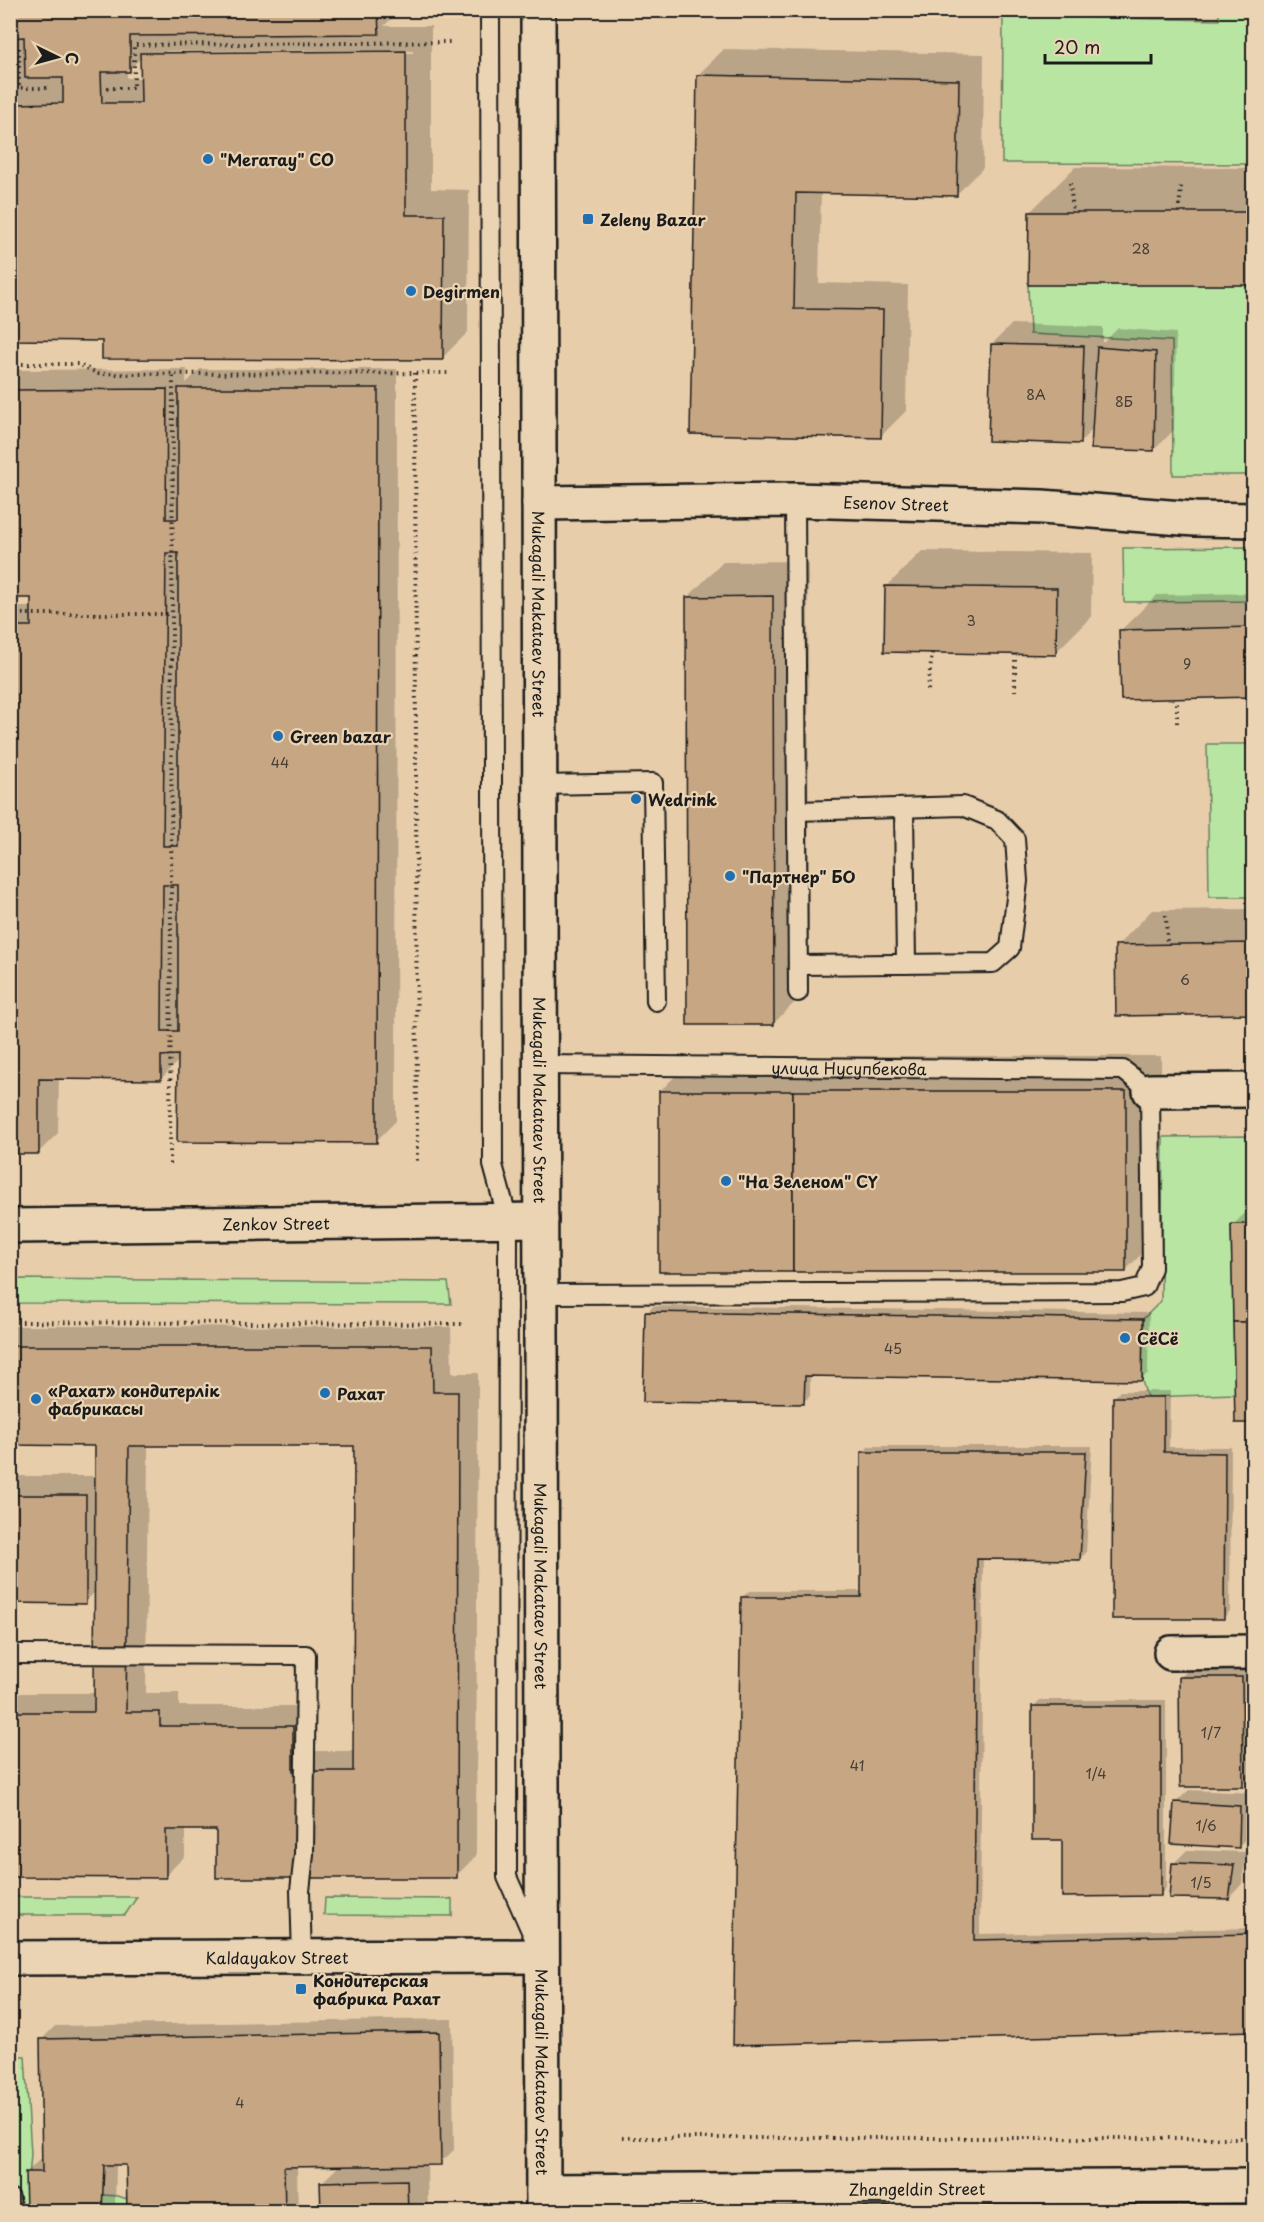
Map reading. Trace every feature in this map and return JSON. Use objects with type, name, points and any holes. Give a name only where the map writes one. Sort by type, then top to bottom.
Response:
[{"type":"main road","name":"Mukagali Makataev Street","points":[[538,10],[543,2201]]},
{"type":"main road","name":"Esenov Street","points":[[539,503],[795,500],[1042,507],[1195,519],[1254,520]]},
{"type":"main road","points":[[1150,1091],[1254,1090]]},
{"type":"main road","name":"Zenkov Street","points":[[10,1226],[541,1220]]},
{"type":"main road","points":[[1171,1653],[1254,1652]]},
{"type":"main road","name":"Kaldayakov Street","points":[[10,1958],[542,1956]]},
{"type":"main road","name":"Zhangeldin Street","points":[[543,2201],[1254,2186]]},
{"type":"lane","points":[[489,10],[493,1165],[508,1220],[507,1877],[542,1956]]},
{"type":"lane","points":[[795,500],[798,992]]},
{"type":"lane","points":[[539,785],[653,783],[656,1001]]},
{"type":"lane","points":[[797,811],[963,806],[997,820],[1015,839],[1018,881],[1010,948],[993,963],[798,965]]},
{"type":"lane","points":[[904,808],[906,964]]},
{"type":"lane","name":"улица Нусупбекова","points":[[540,1065],[1123,1070],[1150,1091]]},
{"type":"lane","points":[[541,1294],[1122,1292],[1144,1287],[1152,1268],[1150,1091]]},
{"type":"lane","points":[[10,1654],[306,1655],[304,1854],[300,1891],[302,1957]]},
{"type":"lane","points":[[10,2198],[11,2211]]},
{"type":"path","points":[[107,88],[134,88],[134,45],[454,42]]},
{"type":"path","points":[[10,45],[19,45],[19,88],[49,88]]},
{"type":"path","points":[[1070,183],[1073,212]]},
{"type":"path","points":[[1179,212],[1181,184]]},
{"type":"path","points":[[10,364],[78,364],[99,374],[450,373]]},
{"type":"path","points":[[415,373],[417,1163]]},
{"type":"path","points":[[170,1164],[173,374]]},
{"type":"path","points":[[10,614],[172,614]]},
{"type":"path","points":[[928,690],[932,653]]},
{"type":"path","points":[[1015,654],[1015,691]]},
{"type":"path","points":[[1177,699],[1177,723]]},
{"type":"path","points":[[1166,915],[1167,944]]},
{"type":"path","points":[[10,1322],[465,1324]]},
{"type":"path","points":[[622,2138],[1254,2138]]},
{"type":"green space","points":[[1219,11],[1253,11],[1253,164],[1002,163],[1003,16],[1219,20]]},
{"type":"green space","points":[[1028,285],[1253,285],[1253,475],[1173,475],[1172,341],[1030,334]]},
{"type":"green space","points":[[1253,547],[1253,601],[1124,602],[1123,548]]},
{"type":"green space","points":[[1207,744],[1253,744],[1253,897],[1209,897]]},
{"type":"green space","points":[[1253,1136],[1253,1224],[1231,1225],[1235,1394],[1147,1397],[1142,1381],[1143,1319],[1161,1301],[1163,1137]]},
{"type":"green space","points":[[11,1279],[448,1282],[451,1304],[11,1303]]},
{"type":"green space","points":[[11,1897],[137,1897],[125,1915],[11,1915]]},
{"type":"green space","points":[[325,1898],[452,1899],[452,1916],[324,1915]]},
{"type":"green space","points":[[10,2056],[25,2056],[31,2154],[28,2190],[118,2196],[164,2211],[11,2211]]},
{"type":"building","name":"\"Мегатау\" СО","points":[[10,10],[378,10],[379,34],[130,36],[130,72],[101,72],[102,103],[141,103],[140,53],[406,51],[406,215],[444,215],[443,360],[102,359],[102,341],[10,340],[10,52],[14,52],[14,104],[63,103],[63,78],[25,78],[24,37],[10,38]]},
{"type":"building","points":[[697,75],[959,80],[957,196],[796,193],[794,309],[883,310],[881,438],[690,434]]},
{"type":"building","points":[[1029,212],[1254,212],[1254,285],[1028,285]]},
{"type":"building","points":[[991,344],[1084,346],[1081,444],[988,441]]},
{"type":"building","points":[[1097,347],[1156,352],[1154,451],[1091,449]]},
{"type":"building","name":"Green bazar","points":[[178,388],[378,388],[377,1143],[177,1142],[178,1055],[161,1056],[161,1080],[39,1079],[39,1154],[10,1154],[10,626],[31,626],[31,598],[10,598],[10,390],[167,389],[166,519],[178,519]],"holes":[[[166,553],[178,553],[178,846],[163,846]],[[163,885],[178,885],[178,1031],[162,1031]]]},
{"type":"building","points":[[885,586],[1057,588],[1056,655],[884,652]]},
{"type":"building","name":"\"Партнер\" БО","points":[[773,596],[774,1025],[687,1025],[686,597]]},
{"type":"building","points":[[1254,627],[1254,697],[1121,700],[1119,630]]},
{"type":"building","points":[[1254,943],[1254,1014],[1116,1016],[1115,945]]},
{"type":"building","name":"\"На Зеленом\" СҮ","points":[[659,1091],[793,1091],[793,1272],[659,1272]]},
{"type":"building","points":[[793,1091],[1126,1091],[1126,1272],[793,1272]]},
{"type":"building","points":[[1231,1224],[1254,1224],[1254,1322],[1233,1322]]},
{"type":"building","points":[[645,1312],[1143,1319],[1142,1381],[805,1376],[804,1404],[643,1402]]},
{"type":"building","points":[[1233,1322],[1254,1322],[1254,1423],[1235,1423]]},
{"type":"building","points":[[10,1346],[432,1346],[433,1392],[458,1392],[457,1878],[216,1878],[216,1830],[166,1830],[166,1878],[10,1877],[10,1712],[94,1712],[95,1446],[10,1445]],"holes":[[[129,1446],[354,1446],[353,1771],[293,1771],[293,1726],[160,1726],[160,1712],[126,1712]]]},
{"type":"building","points":[[1113,1397],[1164,1397],[1164,1452],[1225,1453],[1224,1619],[1112,1619]]},
{"type":"building","points":[[861,1452],[1086,1452],[1080,1560],[977,1559],[974,1940],[1254,1934],[1254,2031],[733,2045],[741,1597],[861,1597]]},
{"type":"building","points":[[10,1495],[86,1495],[86,1604],[10,1603]]},
{"type":"building","points":[[1179,1677],[1242,1677],[1243,1787],[1180,1787]]},
{"type":"building","points":[[1032,1706],[1161,1706],[1161,1896],[1062,1897],[1062,1840],[1032,1840]]},
{"type":"building","points":[[1174,1802],[1240,1806],[1239,1848],[1171,1844]]},
{"type":"building","points":[[1172,1863],[1234,1865],[1229,1899],[1169,1898]]},
{"type":"building","points":[[439,2032],[441,2165],[284,2167],[285,2212],[127,2212],[126,2165],[104,2165],[102,2212],[26,2212],[25,2172],[42,2172],[40,2039]]},
{"type":"building","points":[[407,2180],[408,2212],[321,2212],[320,2182]]},
{"type":"place","name":"\"Мегатау\" СО","points":[[208,159]]},
{"type":"place","name":"Zeleny Bazar","points":[[588,219]]},
{"type":"place","name":"Degirmen","points":[[411,291]]},
{"type":"place","name":"Green bazar","points":[[278,736]]},
{"type":"place","name":"Wedrink","points":[[636,799]]},
{"type":"place","name":"\"Партнер\" БО","points":[[730,876]]},
{"type":"place","name":"\"На Зеленом\" СҮ","points":[[726,1181]]},
{"type":"place","name":"СёСё","points":[[1125,1338]]},
{"type":"place","name":"Рахат","points":[[325,1393]]},
{"type":"place","name":"«Рахат» кондитерлік фабрикасы","points":[[36,1399]]},
{"type":"place","name":"Кондитерская фабрика Рахат","points":[[301,1989]]}]
